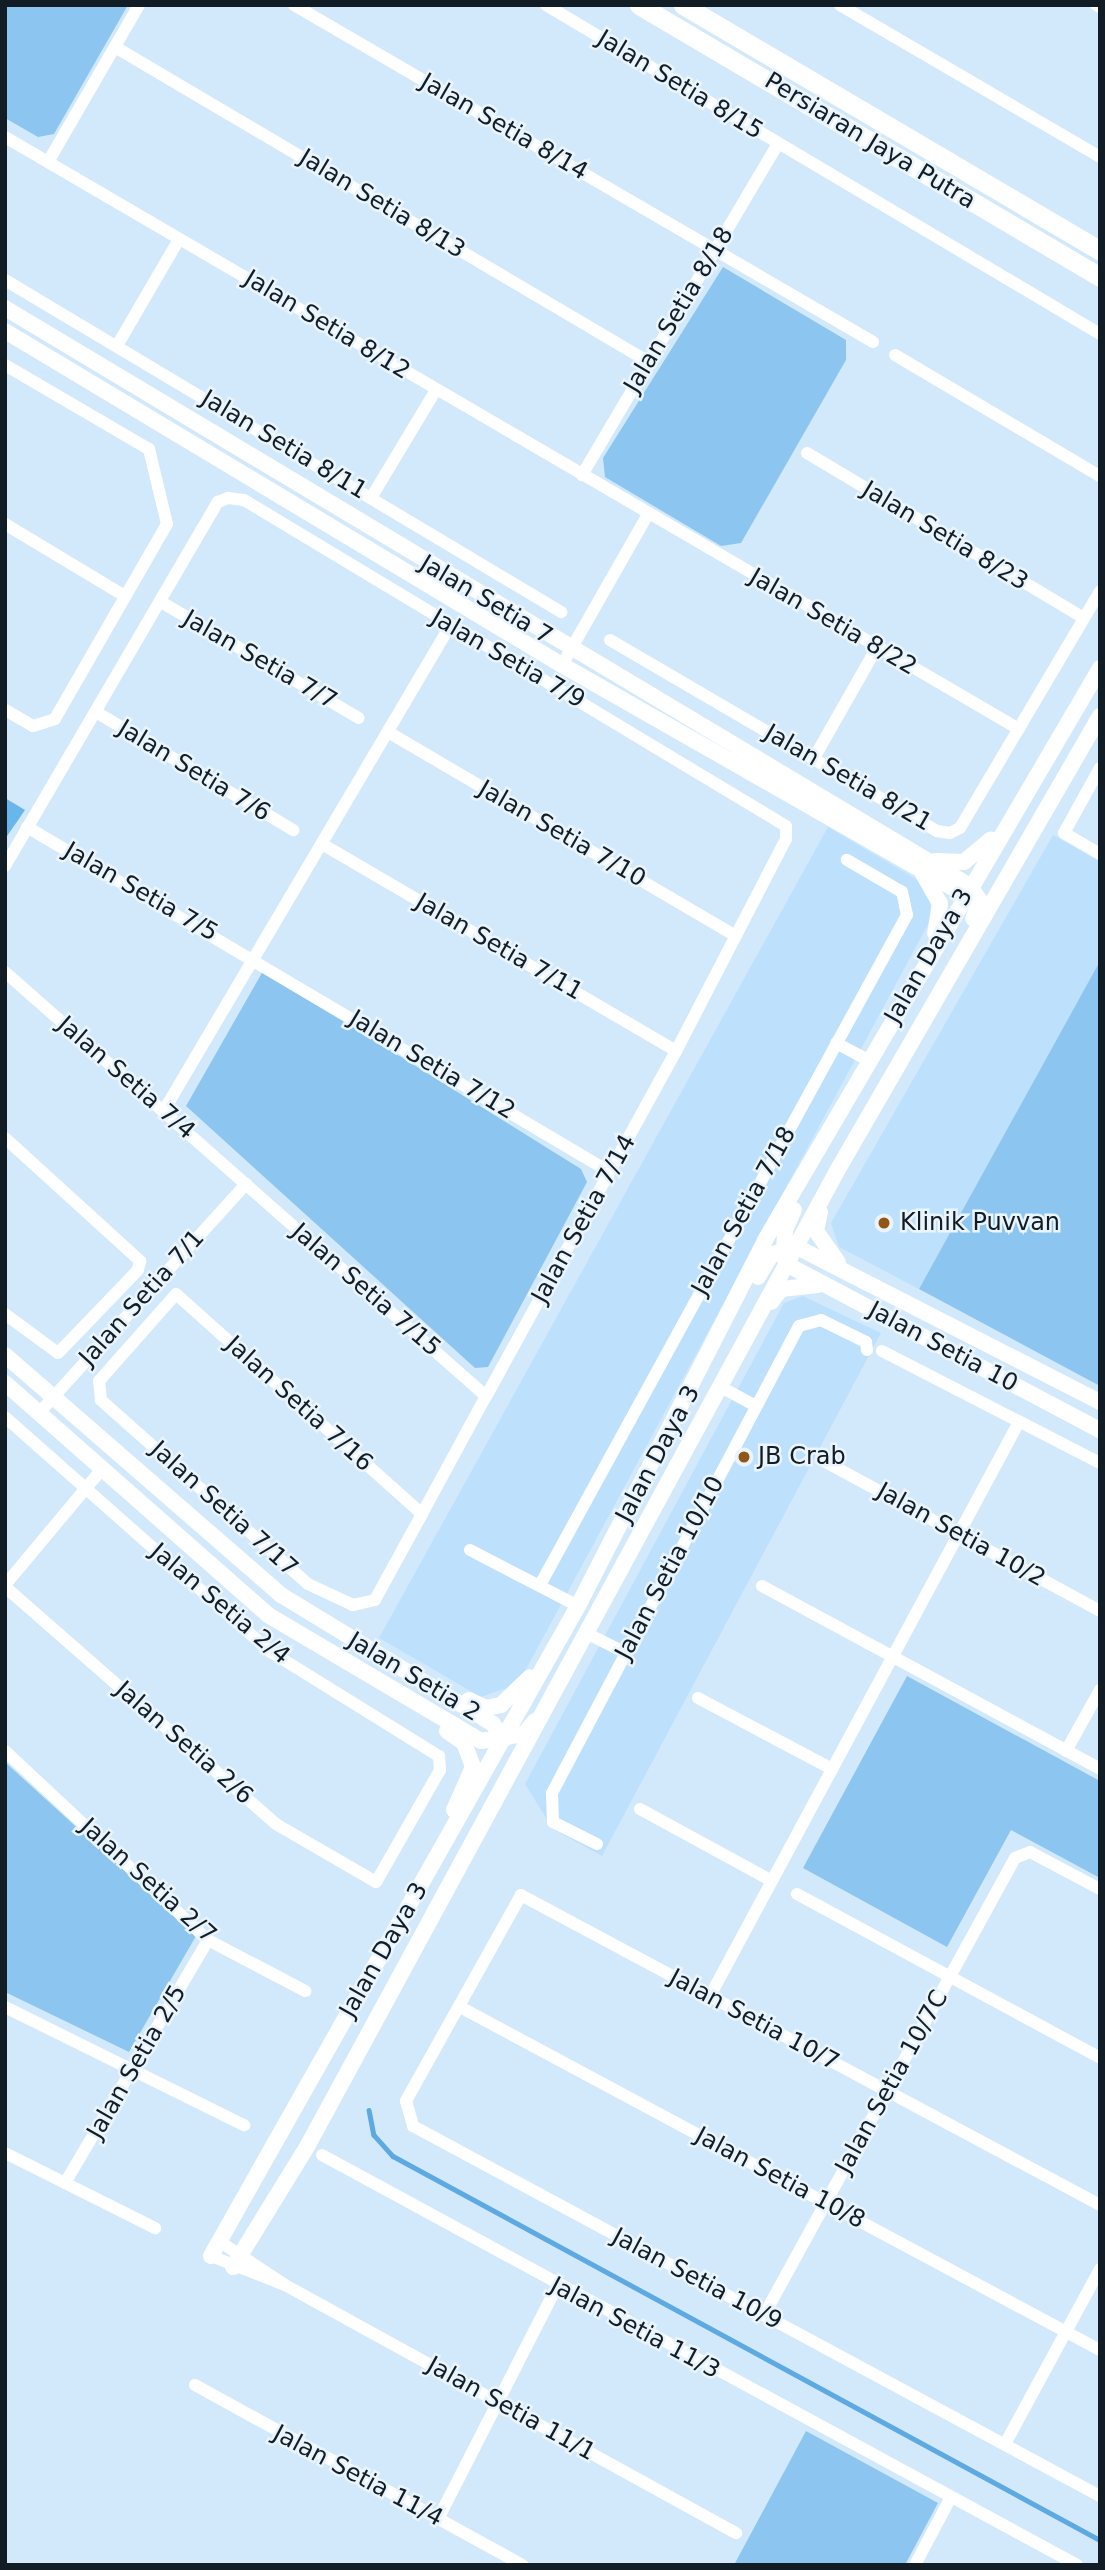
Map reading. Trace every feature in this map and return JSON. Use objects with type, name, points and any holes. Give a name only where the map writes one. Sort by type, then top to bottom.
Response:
[{"type":"main road","name":"Persiaran Jaya Putra","points":[[639,5],[1100,277]]},
{"type":"main road","name":"Persiaran Jaya Putra","points":[[683,5],[1100,251]]},
{"type":"street","points":[[48,162],[139,5]]},
{"type":"street","name":"Jalan Setia 8/14","points":[[293,5],[873,342]]},
{"type":"street","name":"Jalan Setia 8/15","points":[[546,5],[777,145],[1100,334]]},
{"type":"street","points":[[840,5],[1100,157]]},
{"type":"street","name":"Jalan Setia 8/13","points":[[115,47],[649,362]]},
{"type":"street","name":"Jalan Setia 8/12","points":[[5,137],[648,514]]},
{"type":"street","name":"Jalan Setia 8/18","points":[[582,475],[777,145]]},
{"type":"street","points":[[118,344],[179,239]]},
{"type":"street","name":"Jalan Setia 8/11","points":[[5,280],[118,344],[561,612]]},
{"type":"street","name":"Jalan Setia 7","points":[[5,308],[566,658]]},
{"type":"street","name":"Jalan Setia 7","points":[[5,331],[971,892]]},
{"type":"street","points":[[895,355],[1100,476]]},
{"type":"street","points":[[5,365],[149,449],[167,529],[125,596],[55,719],[33,726],[5,710]]},
{"type":"street","points":[[371,498],[436,390]]},
{"type":"street","name":"Jalan Setia 8/23","points":[[807,453],[1084,618]]},
{"type":"street","name":"Jalan Setia 7/9","points":[[161,601],[218,502],[228,498],[244,500],[786,826]]},
{"type":"street","points":[[566,658],[648,514]]},
{"type":"street","name":"Jalan Setia 8/22","points":[[648,514],[1019,729]]},
{"type":"street","points":[[5,524],[125,596]]},
{"type":"street","name":"Jalan Setia 8/21","points":[[610,640],[950,833],[960,828],[1100,591]]},
{"type":"street","points":[[5,866],[161,601]]},
{"type":"street","name":"Jalan Setia 7/7","points":[[161,601],[359,718]]},
{"type":"street","points":[[163,1112],[450,626]]},
{"type":"street","points":[[814,758],[877,647]]},
{"type":"street","name":"Jalan Daya 3","points":[[215,2249],[578,1606],[717,1340],[765,1240],[820,1151],[868,1060],[928,957],[971,892],[1009,819],[1100,668]]},
{"type":"street","name":"Jalan Setia 7/6","points":[[96,712],[293,830]]},
{"type":"street","name":"Jalan Daya 3","points":[[233,2267],[244,2253],[447,1893],[756,1321],[788,1254],[963,947],[1100,716]]},
{"type":"street","name":"Jalan Setia 7/10","points":[[388,732],[736,936]]},
{"type":"street","points":[[1098,774],[1063,833],[1100,854]]},
{"type":"street","points":[[928,957],[940,903],[921,864],[964,862],[1009,819]]},
{"type":"street","name":"Jalan Setia 7/14","points":[[367,1605],[422,1514],[676,1051],[786,839],[786,826]]},
{"type":"street","name":"Jalan Setia 7/5","points":[[27,827],[254,958]]},
{"type":"street","name":"Jalan Setia 7/11","points":[[322,844],[676,1051]]},
{"type":"street","points":[[963,947],[971,892],[1020,853]]},
{"type":"street","name":"Jalan Setia 7/18","points":[[540,1585],[908,906],[896,887],[847,860]]},
{"type":"street","name":"Jalan Setia 7/12","points":[[254,958],[610,1172]]},
{"type":"street","name":"Jalan Setia 7/4","points":[[5,972],[246,1184]]},
{"type":"street","points":[[836,1043],[868,1060]]},
{"type":"street","points":[[5,1138],[140,1261],[68,1347],[50,1353],[5,1314]]},
{"type":"street","points":[[717,1340],[771,1255],[788,1254],[820,1151]]},
{"type":"street","points":[[837,1171],[816,1231],[823,1249],[853,1276]]},
{"type":"street","name":"Jalan Setia 7/15","points":[[246,1184],[486,1396]]},
{"type":"street","name":"Jalan Setia 7/1","points":[[39,1413],[246,1184]]},
{"type":"street","name":"Jalan Setia 10","points":[[788,1254],[853,1276],[1100,1402]]},
{"type":"street","name":"Jalan Setia 10","points":[[788,1254],[844,1294],[1100,1430]]},
{"type":"street","points":[[756,1321],[781,1289],[801,1283],[844,1294]]},
{"type":"street","name":"Jalan Setia 7/17","points":[[176,1294],[96,1390],[308,1584],[353,1605],[367,1605]]},
{"type":"street","name":"Jalan Setia 7/16","points":[[176,1294],[422,1514]]},
{"type":"street","name":"Jalan Setia 10/10","points":[[597,1844],[553,1822],[549,1810],[552,1793],[624,1651],[799,1326],[809,1320],[866,1342],[867,1350]]},
{"type":"street","points":[[882,1350],[1100,1464]]},
{"type":"street","name":"Jalan Setia 2","points":[[5,1354],[281,1595],[493,1724],[504,1740]]},
{"type":"street","name":"Jalan Setia 2","points":[[5,1383],[268,1615],[481,1741],[504,1740]]},
{"type":"street","points":[[719,1386],[756,1406]]},
{"type":"street","name":"Jalan Setia 2/4","points":[[5,1417],[271,1653],[439,1756],[440,1770],[376,1882]]},
{"type":"street","points":[[710,1996],[1019,1422]]},
{"type":"street","name":"Jalan Setia 10/2","points":[[822,1460],[1100,1611]]},
{"type":"street","points":[[5,1586],[103,1468]]},
{"type":"street","points":[[470,1550],[578,1606]]},
{"type":"street","name":"Jalan Setia 2/6","points":[[5,1586],[276,1824],[376,1882]]},
{"type":"street","points":[[762,1586],[1100,1769]]},
{"type":"street","points":[[447,1893],[502,1772],[504,1740],[524,1734],[535,1721],[588,1634],[624,1651]]},
{"type":"street","points":[[381,1658],[486,1708],[519,1690],[547,1657]]},
{"type":"street","points":[[370,1677],[464,1743],[471,1756],[472,1767],[424,1880]]},
{"type":"street","points":[[1066,1751],[1100,1690]]},
{"type":"street","points":[[698,1698],[832,1769]]},
{"type":"street","name":"Jalan Setia 2/7","points":[[5,1751],[208,1940],[305,1991]]},
{"type":"street","points":[[640,1809],[772,1881]]},
{"type":"street","name":"Jalan Setia 10/7C","points":[[764,2315],[949,1977],[1022,1851],[1100,1889]]},
{"type":"street","points":[[797,1894],[1100,2058]]},
{"type":"street","name":"Jalan Setia 10/7","points":[[460,2007],[521,1895],[1100,2206]]},
{"type":"street","name":"Jalan Setia 2/5","points":[[65,2183],[208,1940]]},
{"type":"street","points":[[5,2007],[244,2125]]},
{"type":"street","name":"Jalan Setia 10/8","points":[[460,2007],[1100,2350]]},
{"type":"street","name":"Jalan Setia 10/9","points":[[460,2007],[407,2101],[413,2126],[1100,2496]]},
{"type":"street","points":[[5,2153],[155,2228]]},
{"type":"street","name":"Jalan Setia 11/3","points":[[322,2155],[556,2286],[1077,2565]]},
{"type":"street","name":"Jalan Setia 11/1","points":[[215,2249],[244,2253],[285,2285],[736,2533]]},
{"type":"street","name":"Jalan Setia 11/1","points":[[215,2249],[233,2267],[285,2285]]},
{"type":"street","points":[[1005,2444],[1100,2269]]},
{"type":"street","points":[[438,2519],[556,2286]]},
{"type":"street","name":"Jalan Setia 11/4","points":[[195,2385],[523,2565]]},
{"type":"street","points":[[915,2565],[951,2497]]},
{"type":"shaded area","points":[[5,5],[128,5],[54,134],[38,137],[5,118]]},
{"type":"shaded area","points":[[723,267],[846,340],[846,360],[741,543],[721,546],[605,477],[603,458]]},
{"type":"shaded area","points":[[5,798],[25,810],[5,839]]},
{"type":"shaded area","points":[[828,827],[921,882],[930,894],[931,919],[518,1684],[481,1697],[379,1638]]},
{"type":"shaded area","points":[[1053,835],[1100,862],[1100,961],[919,1289],[839,1247],[831,1223]]},
{"type":"shaded area","points":[[1100,961],[1100,1386],[919,1289]]},
{"type":"shaded area","points":[[263,971],[581,1169],[587,1182],[488,1367],[475,1368],[186,1106]]},
{"type":"shaded area","points":[[803,1296],[881,1333],[602,1856],[553,1829],[525,1784],[784,1303]]},
{"type":"shaded area","points":[[907,1676],[1100,1781],[1100,1878],[1011,1830],[947,1947],[803,1868]]},
{"type":"shaded area","points":[[5,1762],[196,1936],[129,2052],[5,1992]]},
{"type":"shaded area","points":[[806,2431],[938,2503],[905,2565],[734,2565]]},
{"type":"waterway","points":[[369,2110],[374,2135],[393,2156],[1100,2540]]},
{"type":"place","name":"Klinik Puvvan","points":[[884,1223]]},
{"type":"place","name":"JB Crab","points":[[744,1457]]}]
